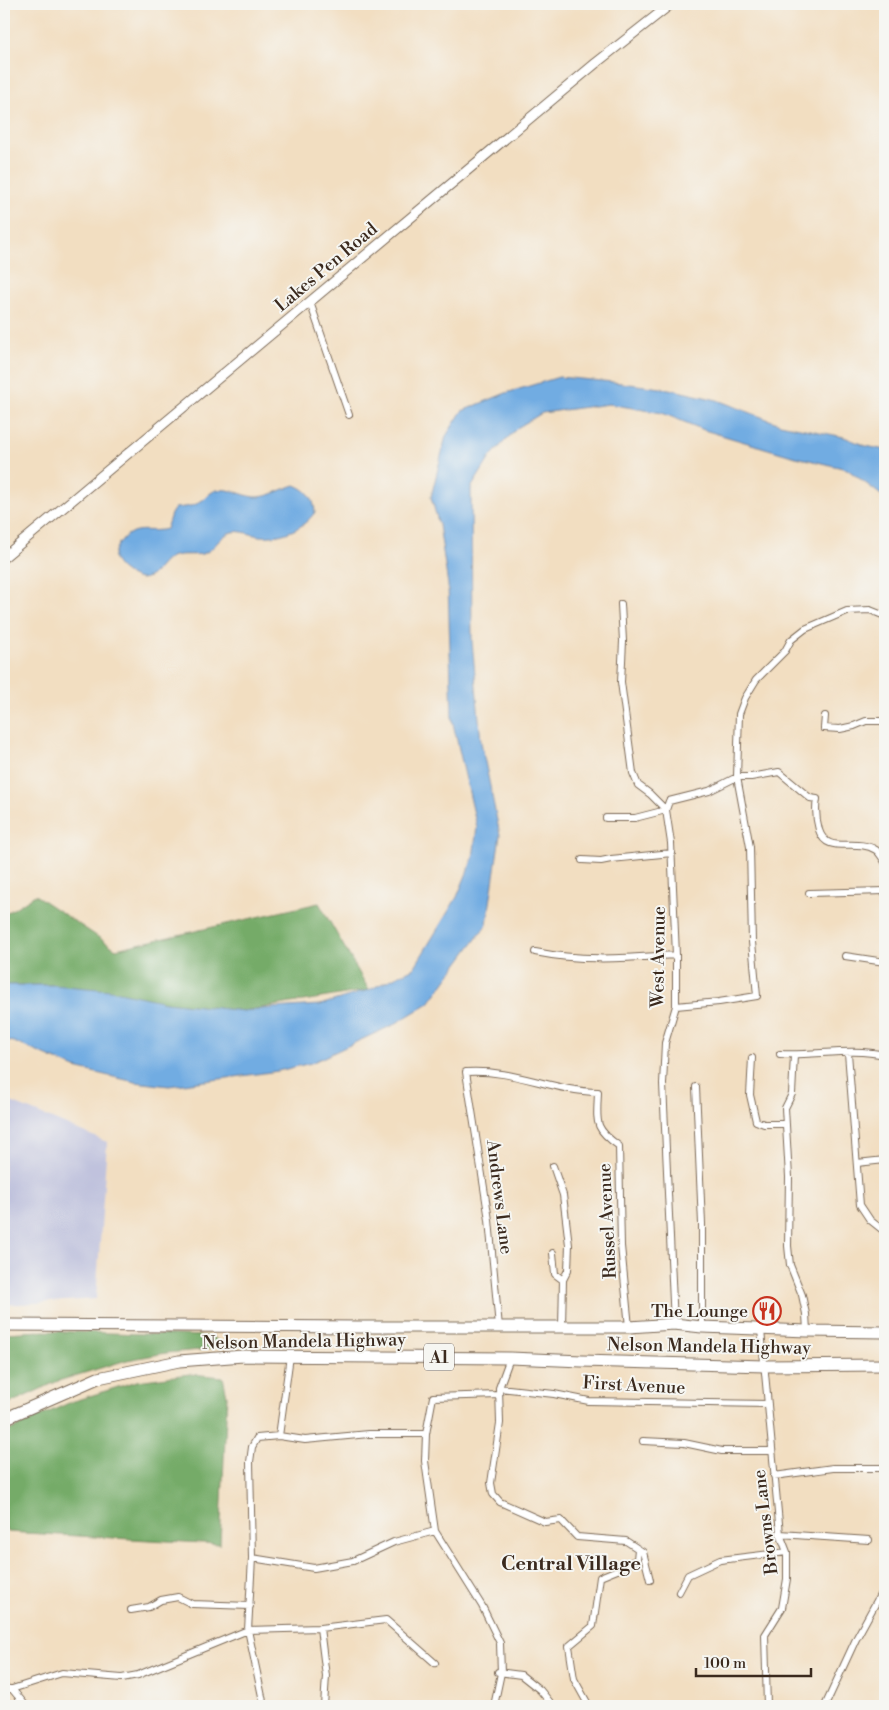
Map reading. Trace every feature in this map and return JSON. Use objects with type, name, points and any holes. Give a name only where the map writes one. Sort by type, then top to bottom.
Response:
[{"type":"highway","name":"Nelson Mandela Highway","points":[[4,1325],[630,1327],[674,1324],[761,1330],[885,1332]]},
{"type":"highway","name":"Nelson Mandela Highway","points":[[4,1419],[98,1378],[138,1368],[179,1361],[243,1356],[510,1358],[765,1366],[885,1365]]},
{"type":"street","name":"Lakes Pen Road","points":[[4,556],[596,63],[671,4]]},
{"type":"street","points":[[310,302],[348,415]]},
{"type":"street","points":[[621,604],[623,641],[621,682],[633,773],[638,785],[666,810]]},
{"type":"street","points":[[676,1006],[757,996],[752,942],[750,847],[737,776],[739,714],[745,698],[756,680],[785,651],[791,640],[805,629],[847,612],[870,610],[885,616]]},
{"type":"street","points":[[825,716],[824,728],[840,729],[866,721],[885,721]]},
{"type":"street","points":[[666,810],[670,801],[708,791],[737,776],[751,777],[779,772],[810,798],[817,799],[815,810],[823,840],[828,844],[857,844],[868,847],[878,851],[885,862]]},
{"type":"street","points":[[606,818],[635,818],[666,810]]},
{"type":"street","name":"West Avenue","points":[[666,810],[672,854],[676,955],[676,1006],[665,1043],[663,1084],[674,1324]]},
{"type":"street","points":[[582,860],[601,861],[672,854]]},
{"type":"street","points":[[809,893],[885,891]]},
{"type":"street","points":[[535,952],[561,957],[608,960],[676,955]]},
{"type":"street","points":[[845,956],[885,962]]},
{"type":"street","points":[[780,1054],[848,1053],[884,1055],[885,1044]]},
{"type":"street","points":[[848,1053],[860,1205],[870,1220],[885,1232]]},
{"type":"street","points":[[794,1055],[792,1094],[785,1108],[789,1177],[788,1237],[790,1265],[802,1295],[806,1314],[806,1331]]},
{"type":"street","points":[[752,1058],[750,1095],[756,1121],[764,1124],[786,1124]]},
{"type":"street","name":"Russel Avenue","points":[[466,1072],[502,1073],[577,1092],[598,1092],[597,1124],[604,1136],[619,1146],[621,1246],[630,1327]]},
{"type":"street","name":"Andrews Lane","points":[[466,1072],[489,1220],[499,1327]]},
{"type":"street","points":[[696,1086],[702,1224],[702,1327]]},
{"type":"street","points":[[856,1163],[885,1160]]},
{"type":"street","points":[[553,1166],[563,1195],[568,1236],[568,1270],[563,1280],[562,1327]]},
{"type":"street","points":[[553,1253],[555,1274],[563,1280]]},
{"type":"street","name":"Browns Lane","points":[[761,1330],[780,1534],[787,1552],[787,1579],[782,1608],[765,1635],[767,1706]]},
{"type":"street","points":[[279,1436],[290,1356]]},
{"type":"street","points":[[510,1358],[499,1392],[500,1422],[491,1483],[493,1494],[500,1502],[545,1522],[561,1520],[577,1537],[626,1541],[643,1552],[650,1580]]},
{"type":"street","name":"First Avenue","points":[[426,1434],[433,1397],[532,1391],[590,1401],[768,1404]]},
{"type":"street","points":[[264,1706],[248,1630],[252,1558],[250,1462],[252,1447],[257,1438],[279,1436],[304,1440],[368,1434],[426,1434],[425,1461],[435,1531],[482,1606],[500,1643],[499,1672],[494,1706]]},
{"type":"street","points":[[643,1441],[684,1442],[722,1451],[772,1451]]},
{"type":"street","points":[[774,1476],[833,1468],[885,1468]]},
{"type":"street","points":[[252,1558],[314,1568],[353,1561],[394,1542],[435,1531]]},
{"type":"street","points":[[780,1534],[869,1540]]},
{"type":"street","points":[[589,1706],[574,1679],[569,1646],[593,1626],[600,1577],[638,1559],[638,1549]]},
{"type":"street","points":[[679,1592],[688,1575],[720,1560],[787,1552]]},
{"type":"street","points":[[825,1706],[856,1639],[885,1586]]},
{"type":"street","points":[[131,1610],[148,1606],[161,1600],[178,1597],[192,1604],[250,1606]]},
{"type":"street","points":[[4,1689],[12,1689],[62,1673],[122,1678],[138,1675],[248,1630],[320,1628],[386,1620],[435,1662]]},
{"type":"street","points":[[320,1628],[326,1676],[324,1706]]},
{"type":"street","points":[[499,1672],[521,1675],[540,1690],[553,1706]]},
{"type":"street","points":[[12,1689],[26,1706]]},
{"type":"shaded area","points":[[4,1099],[107,1142],[96,1299],[4,1305]]},
{"type":"green space","points":[[35,895],[116,949],[319,903],[369,990],[243,1011],[166,1002],[53,985],[4,985],[4,915]]},
{"type":"green space","points":[[42,1331],[211,1336],[218,1341],[212,1349],[166,1353],[127,1360],[58,1381],[4,1406],[4,1333]]},
{"type":"green space","points":[[190,1374],[223,1377],[227,1396],[220,1544],[7,1532],[4,1524],[4,1433],[71,1402],[137,1381]]},
{"type":"water","points":[[559,377],[669,389],[717,400],[780,424],[844,437],[866,446],[885,450],[885,498],[847,469],[792,456],[704,430],[662,413],[609,404],[542,413],[517,428],[491,456],[471,488],[472,641],[481,742],[500,835],[487,924],[429,1003],[393,1025],[311,1063],[278,1071],[169,1086],[135,1082],[75,1068],[14,1042],[4,1040],[4,985],[53,985],[110,990],[166,1002],[243,1011],[320,1005],[369,990],[414,968],[457,897],[473,858],[477,827],[452,719],[448,585],[439,525],[431,497],[446,436],[462,411],[506,393]]},
{"type":"water","points":[[295,485],[310,495],[315,512],[304,524],[290,532],[275,536],[259,536],[232,532],[202,554],[179,555],[167,559],[154,573],[141,579],[129,575],[118,566],[114,559],[116,549],[126,536],[137,531],[166,529],[175,508],[195,504],[214,491],[227,490],[259,497],[270,495]]},
{"type":"place","name":"The Lounge","points":[[767,1311]]},
{"type":"district","name":"Central Village","points":[[571,1563]]}]
